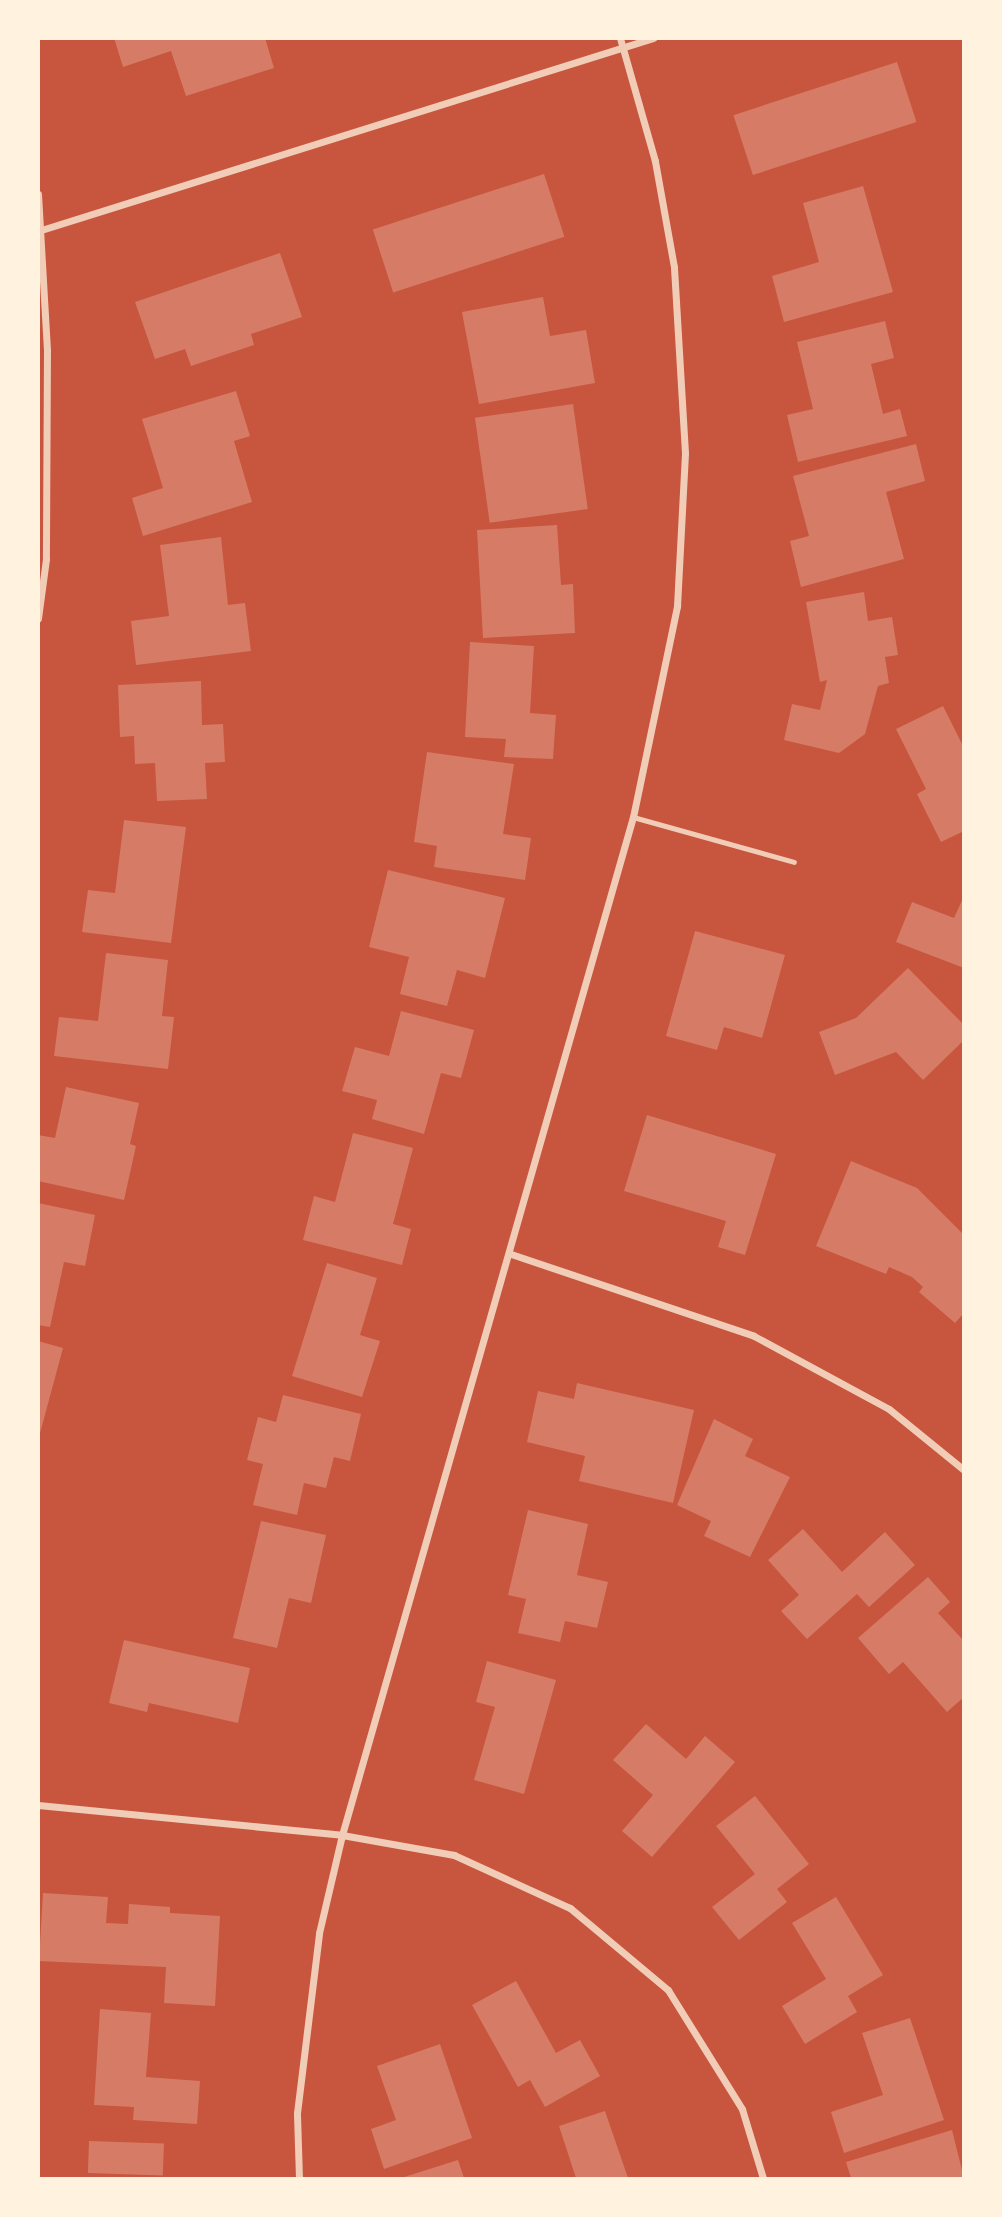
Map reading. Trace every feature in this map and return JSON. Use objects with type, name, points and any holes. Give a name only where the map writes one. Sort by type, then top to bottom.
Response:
[{"type":"street","points":[[299,2179],[297,2113],[318,1947],[342,1835],[511,1254],[633,817],[677,606],[685,453],[674,267],[655,160],[620,38]]},
{"type":"street","points":[[41,230],[653,38]]},
{"type":"street","points":[[38,194],[41,230],[46,559],[38,618]]},
{"type":"street","points":[[511,1254],[754,1336],[889,1409],[964,1470]]},
{"type":"street","points":[[38,1805],[342,1835],[454,1855],[570,1908],[668,1990],[742,2109],[763,2179]]},
{"type":"lane","points":[[633,817],[794,862]]},
{"type":"building","points":[[114,38],[265,38],[274,68],[186,96],[171,51],[123,67]]},
{"type":"building","points":[[897,62],[916,122],[753,175],[733,115]]},
{"type":"building","points":[[544,174],[564,237],[393,292],[373,230]]},
{"type":"building","points":[[863,186],[893,292],[784,322],[772,276],[819,262],[803,203]]},
{"type":"building","points":[[280,253],[302,317],[251,334],[254,345],[191,366],[185,349],[155,359],[135,302]]},
{"type":"building","points":[[543,297],[550,336],[586,330],[595,383],[479,404],[462,312]]},
{"type":"building","points":[[885,321],[894,358],[871,364],[883,414],[900,409],[907,436],[798,462],[787,415],[813,409],[797,342]]},
{"type":"building","points":[[236,391],[250,436],[234,441],[252,502],[143,536],[132,498],[163,488],[142,419]]},
{"type":"building","points":[[573,404],[588,509],[490,523],[475,418]]},
{"type":"building","points":[[916,444],[925,481],[886,492],[904,559],[801,587],[790,541],[809,536],[793,476]]},
{"type":"building","points":[[557,525],[561,585],[573,584],[575,633],[483,638],[477,530]]},
{"type":"building","points":[[221,537],[228,605],[245,603],[251,651],[136,665],[131,621],[169,616],[160,545]]},
{"type":"building","points":[[864,592],[868,621],[892,617],[898,655],[885,657],[889,683],[878,686],[865,734],[839,753],[784,740],[792,704],[820,710],[827,680],[820,682],[806,602]]},
{"type":"building","points":[[470,642],[534,646],[530,713],[556,715],[553,759],[504,757],[506,739],[465,737]]},
{"type":"building","points":[[201,681],[202,725],[223,724],[225,762],[205,763],[207,799],[157,801],[155,763],[135,764],[134,736],[120,737],[118,685]]},
{"type":"building","points":[[943,706],[964,748],[964,831],[941,842],[917,794],[926,789],[896,729]]},
{"type":"building","points":[[427,752],[514,764],[503,834],[531,838],[525,880],[434,867],[437,846],[414,842]]},
{"type":"building","points":[[124,820],[186,827],[171,943],[82,932],[88,890],[115,893]]},
{"type":"building","points":[[388,870],[505,898],[485,978],[457,970],[447,1006],[400,994],[409,957],[369,947]]},
{"type":"building","points":[[964,896],[964,968],[896,942],[912,902],[954,918]]},
{"type":"building","points":[[695,931],[785,955],[762,1038],[724,1027],[717,1050],[666,1036]]},
{"type":"building","points":[[106,953],[168,960],[162,1016],[174,1017],[168,1069],[54,1056],[59,1017],[98,1021]]},
{"type":"building","points":[[908,968],[964,1025],[964,1040],[923,1080],[896,1052],[835,1075],[819,1032],[856,1018]]},
{"type":"building","points":[[401,1011],[474,1030],[461,1078],[441,1073],[424,1134],[372,1119],[377,1100],[342,1091],[355,1047],[389,1056]]},
{"type":"building","points":[[66,1087],[139,1103],[130,1144],[136,1146],[124,1200],[38,1181],[38,1135],[55,1138]]},
{"type":"building","points":[[647,1115],[776,1154],[745,1255],[718,1247],[726,1221],[624,1191]]},
{"type":"building","points":[[353,1133],[413,1148],[393,1224],[411,1229],[402,1265],[303,1240],[314,1196],[335,1202]]},
{"type":"building","points":[[851,1161],[917,1188],[964,1235],[964,1313],[955,1323],[919,1292],[923,1287],[912,1277],[889,1267],[886,1274],[816,1246]]},
{"type":"building","points":[[38,1203],[95,1215],[85,1266],[64,1262],[50,1327],[38,1325]]},
{"type":"building","points":[[327,1263],[377,1278],[360,1335],[380,1341],[362,1397],[292,1376]]},
{"type":"building","points":[[38,1341],[63,1348],[39,1437],[38,1437]]},
{"type":"building","points":[[577,1383],[694,1410],[673,1503],[579,1481],[585,1456],[527,1442],[538,1391],[574,1399]]},
{"type":"building","points":[[283,1395],[361,1414],[350,1461],[334,1457],[326,1488],[304,1483],[297,1515],[253,1505],[263,1464],[247,1460],[258,1417],[276,1422]]},
{"type":"building","points":[[714,1419],[753,1439],[745,1456],[790,1477],[750,1557],[704,1536],[711,1521],[677,1505]]},
{"type":"building","points":[[528,1510],[588,1524],[577,1575],[608,1582],[597,1628],[565,1621],[560,1642],[518,1633],[526,1599],[508,1595]]},
{"type":"building","points":[[261,1521],[326,1535],[311,1603],[289,1598],[277,1648],[233,1638]]},
{"type":"building","points":[[803,1529],[842,1572],[885,1532],[915,1565],[869,1607],[857,1594],[807,1639],[781,1611],[799,1595],[768,1560]]},
{"type":"building","points":[[928,1577],[950,1602],[938,1613],[964,1641],[964,1697],[947,1712],[903,1662],[889,1674],[858,1638]]},
{"type":"building","points":[[124,1640],[250,1668],[238,1723],[149,1703],[147,1712],[109,1703]]},
{"type":"building","points":[[487,1661],[556,1680],[524,1794],[474,1780],[495,1707],[476,1702]]},
{"type":"building","points":[[646,1724],[686,1759],[705,1736],[735,1762],[652,1857],[622,1831],[653,1795],[613,1760]]},
{"type":"building","points":[[755,1796],[809,1864],[777,1889],[787,1902],[739,1940],[712,1907],[755,1874],[716,1826]]},
{"type":"building","points":[[43,1893],[108,1897],[106,1923],[128,1924],[129,1904],[170,1907],[170,1913],[220,1916],[215,2006],[164,2003],[166,1967],[39,1961]]},
{"type":"building","points":[[836,1897],[883,1975],[848,1996],[857,2012],[805,2044],[782,2006],[826,1979],[792,1923]]},
{"type":"building","points":[[516,1981],[556,2053],[580,2040],[600,2076],[545,2107],[530,2080],[518,2087],[472,2005]]},
{"type":"building","points":[[100,2009],[151,2013],[146,2077],[200,2081],[197,2124],[133,2120],[134,2107],[94,2105]]},
{"type":"building","points":[[910,2018],[944,2120],[844,2153],[831,2112],[883,2095],[862,2033]]},
{"type":"building","points":[[440,2044],[472,2138],[384,2169],[371,2129],[396,2120],[377,2066]]},
{"type":"building","points":[[605,2111],[628,2178],[576,2178],[559,2126]]},
{"type":"building","points":[[952,2130],[964,2178],[851,2178],[846,2162]]},
{"type":"building","points":[[89,2141],[164,2144],[163,2176],[88,2173]]},
{"type":"building","points":[[458,2160],[464,2178],[401,2178]]}]
